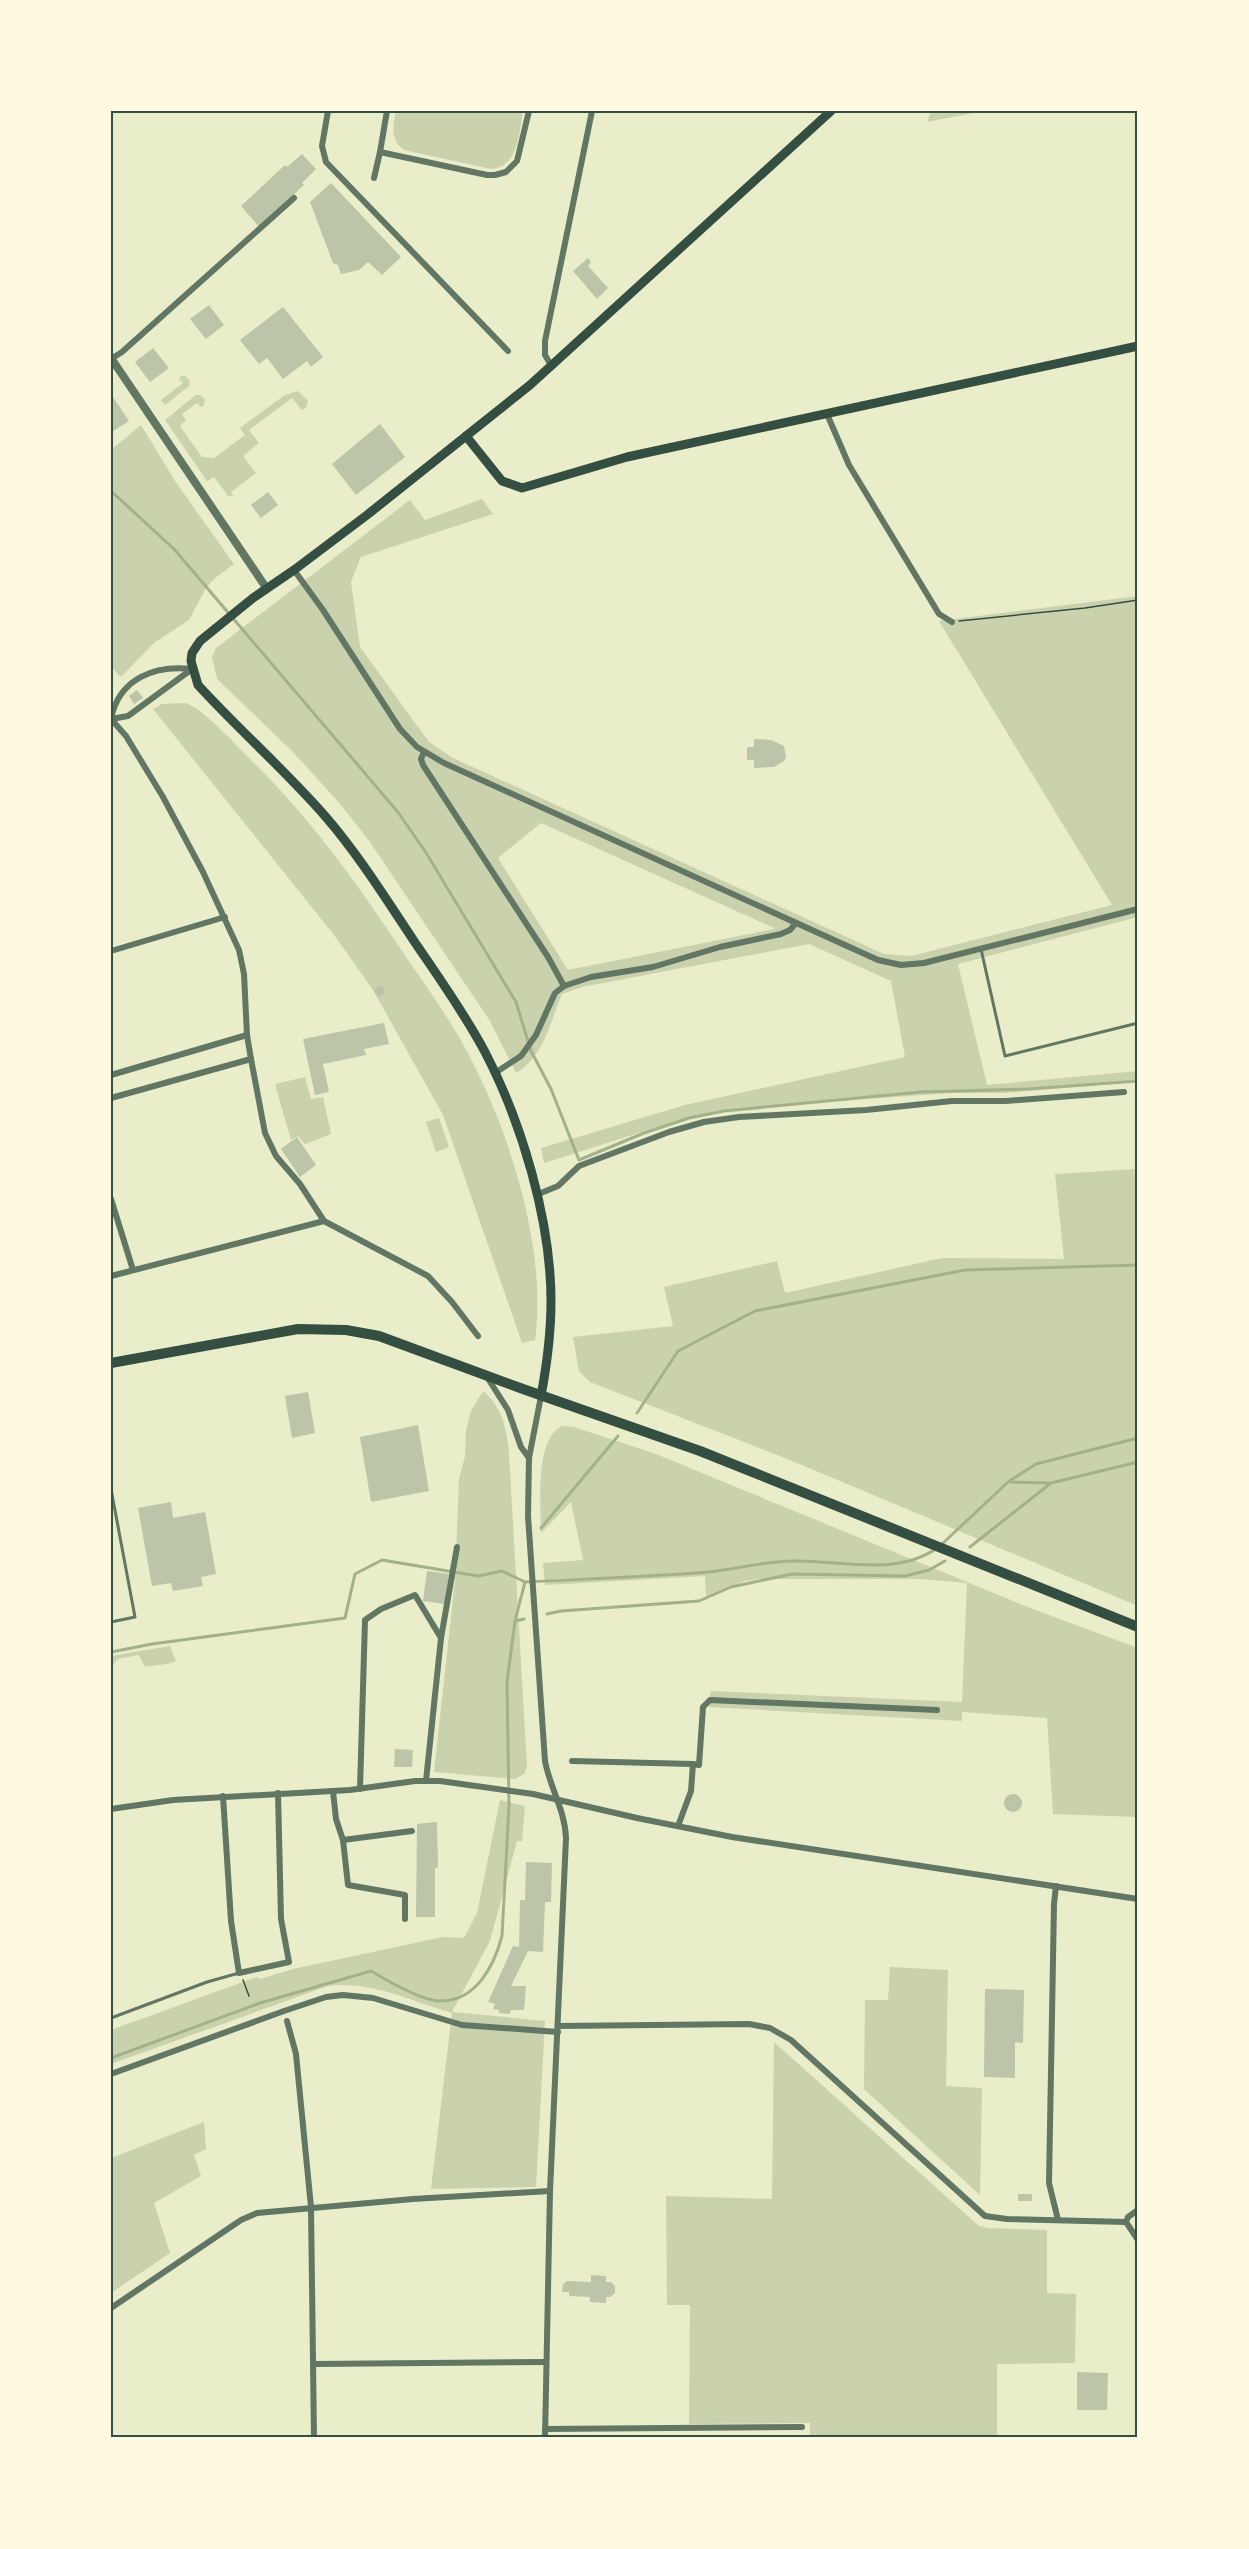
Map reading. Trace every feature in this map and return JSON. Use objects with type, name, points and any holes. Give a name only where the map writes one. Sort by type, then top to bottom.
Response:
[{"type":"main road","points":[[541,1396],[549,1348],[551,1299],[548,1255],[536,1195],[521,1140],[495,1073],[468,1022],[354,853],[326,817],[280,767],[198,685],[191,661],[196,645],[221,624],[253,598],[294,570],[552,367],[831,111]]},
{"type":"main road","points":[[466,436],[502,481],[522,488],[627,457],[1138,346]]},
{"type":"main road","points":[[111,1363],[253,1336],[313,1328],[346,1330],[379,1336],[541,1396],[700,1451],[1138,1628]]},
{"type":"street","points":[[328,111],[322,147],[326,162],[508,351]]},
{"type":"street","points":[[374,178],[387,111]]},
{"type":"street","points":[[380,152],[487,175],[506,172],[520,155],[530,111]]},
{"type":"street","points":[[552,367],[546,356],[545,341],[592,111]]},
{"type":"street","points":[[267,589],[112,363],[294,198]]},
{"type":"street","points":[[827,414],[849,465],[872,504],[939,614],[952,622]]},
{"type":"street","points":[[294,570],[323,610],[400,729],[424,752],[890,964],[914,964],[1138,909]]},
{"type":"street","points":[[111,719],[113,708],[120,697],[128,686],[142,676],[156,669],[192,669]]},
{"type":"street","points":[[111,719],[128,716],[192,669]]},
{"type":"street","points":[[111,719],[126,736],[163,797],[225,917],[242,962],[251,1059],[265,1133],[276,1156],[300,1184],[324,1221],[428,1276],[478,1336]]},
{"type":"street","points":[[424,752],[421,759],[423,765],[549,957],[564,986]]},
{"type":"street","points":[[111,951],[225,917]]},
{"type":"street","points":[[495,1073],[516,1060],[525,1051],[536,1035],[555,993],[564,986],[591,978],[653,967],[720,947],[781,934],[790,930],[796,923]]},
{"type":"street","points":[[111,1075],[247,1035]]},
{"type":"street","points":[[111,1098],[251,1059]]},
{"type":"street","points":[[536,1195],[558,1186],[579,1166],[669,1132],[704,1122],[739,1117],[866,1110],[952,1101],[1005,1101],[1124,1092]]},
{"type":"street","points":[[111,1199],[133,1270]]},
{"type":"street","points":[[111,1276],[324,1221]]},
{"type":"street","points":[[486,1376],[508,1410],[521,1448],[529,1458]]},
{"type":"street","points":[[541,1396],[529,1458],[532,1589],[545,1761],[565,1821],[566,1844],[550,2191],[545,2438]]},
{"type":"street","points":[[426,1781],[441,1638],[457,1547]]},
{"type":"street","points":[[360,1789],[365,1620],[381,1609],[415,1595],[441,1638]]},
{"type":"street","points":[[678,1826],[691,1791],[703,1707],[710,1700],[937,1710]]},
{"type":"street","points":[[572,1761],[696,1764]]},
{"type":"street","points":[[111,1809],[223,1796],[333,1791],[426,1781],[517,1792],[732,1837],[1138,1899]]},
{"type":"street","points":[[333,1791],[336,1819],[343,1840],[348,1885],[405,1895],[405,1919]]},
{"type":"street","points":[[223,1796],[231,1922],[239,1973],[289,1962],[281,1919],[278,1793]]},
{"type":"street","points":[[343,1840],[412,1831]]},
{"type":"street","points":[[1056,1886],[1049,2183],[1058,2220]]},
{"type":"street","points":[[111,2074],[275,2014],[335,1996],[373,1998],[462,2025],[558,2029],[749,2024],[770,2028],[791,2040],[985,2216],[994,2219],[1126,2222]]},
{"type":"street","points":[[287,2021],[296,2054],[311,2207],[314,2438]]},
{"type":"street","points":[[111,2308],[241,2220],[257,2213],[311,2207],[550,2191]]},
{"type":"street","points":[[1126,2222],[1128,2217],[1138,2210]]},
{"type":"street","points":[[1126,2222],[1138,2240]]},
{"type":"street","points":[[314,2364],[546,2362]]},
{"type":"street","points":[[546,2429],[802,2427]]},
{"type":"lane","points":[[981,949],[1005,1056],[1138,1023]]},
{"type":"lane","points":[[111,1622],[135,1617],[112,1489]]},
{"type":"lane","points":[[111,2018],[207,1982],[239,1973]]},
{"type":"path","points":[[952,622],[1086,608],[1138,600]]},
{"type":"path","points":[[239,1973],[249,1996]]},
{"type":"green space","points":[[396,111],[523,111],[516,147],[512,155],[500,167],[491,169],[404,150],[396,142],[394,127]]},
{"type":"green space","points":[[931,111],[984,111],[927,122]]},
{"type":"green space","points":[[185,376],[190,381],[189,386],[165,405],[161,400],[183,383],[179,379]]},
{"type":"green space","points":[[298,391],[308,401],[306,408],[302,410],[292,398],[249,430],[259,443],[243,456],[256,473],[231,492],[233,495],[229,497],[214,477],[207,481],[165,420],[196,395],[200,395],[205,400],[204,405],[201,407],[197,403],[182,414],[186,420],[180,426],[202,457],[214,458],[245,435],[240,428],[285,395]]},
{"type":"green space","points":[[141,425],[175,481],[234,564],[206,588],[189,620],[154,643],[121,677],[111,667],[111,450]]},
{"type":"green space","points":[[482,499],[493,514],[361,557],[351,582],[360,647],[429,742],[453,758],[884,954],[911,956],[1112,905],[939,621],[1138,596],[1138,917],[958,964],[987,1085],[1138,1071],[1138,1082],[1005,1093],[952,1093],[738,1108],[686,1118],[544,1163],[541,1148],[685,1105],[905,1057],[891,981],[809,944],[582,987],[562,994],[540,1048],[526,1066],[516,1073],[490,1021],[370,842],[341,805],[294,753],[217,679],[212,657],[216,648],[410,500],[425,520]],"holes":[[[541,823],[774,928],[568,970],[498,858]]]},
{"type":"green space","points":[[185,703],[193,706],[222,730],[313,828],[380,919],[464,1045],[500,1125],[523,1197],[536,1270],[535,1340],[522,1343],[443,1115],[373,990],[334,935],[153,709],[162,704]]},
{"type":"green space","points":[[305,1077],[311,1099],[323,1097],[331,1134],[305,1144],[298,1136],[291,1140],[275,1084]]},
{"type":"green space","points":[[439,1118],[449,1147],[436,1152],[426,1122]]},
{"type":"green space","points":[[1138,1169],[1138,1606],[785,1458],[590,1382],[579,1371],[573,1337],[673,1326],[664,1287],[777,1261],[785,1293],[942,1258],[1064,1259],[1055,1174]]},
{"type":"green space","points":[[483,1391],[499,1411],[507,1436],[509,1453],[527,1767],[524,1774],[515,1779],[434,1772],[455,1580],[459,1479],[465,1456],[466,1431],[471,1411]]},
{"type":"green space","points":[[562,1426],[574,1427],[656,1454],[1030,1608],[1138,1648],[1138,1817],[1053,1814],[1047,1718],[962,1712],[962,1721],[709,1707],[711,1691],[962,1702],[967,1583],[920,1579],[760,1579],[745,1581],[706,1597],[705,1576],[545,1585],[543,1563],[583,1560],[571,1502],[541,1533],[540,1491],[543,1459],[553,1433]]},
{"type":"green space","points":[[170,1646],[176,1661],[145,1667],[139,1655],[118,1659],[111,1667],[111,1656]]},
{"type":"green space","points":[[500,1800],[525,1806],[522,1841],[517,1841],[490,1941],[452,2012],[545,2021],[536,2187],[431,2189],[452,2013],[390,1993],[359,1986],[328,1986],[111,2064],[111,2030],[257,1977],[260,1979],[293,1969],[443,1937],[464,1938],[477,1913]]},
{"type":"green space","points":[[890,1967],[948,1970],[946,2086],[982,2088],[980,2195],[864,2089],[865,2000],[888,2000]]},
{"type":"green space","points":[[774,2042],[979,2226],[1047,2230],[1047,2293],[1076,2294],[1075,2363],[997,2364],[997,2438],[810,2438],[810,2423],[689,2424],[690,2305],[667,2305],[666,2196],[772,2199]]},
{"type":"green space","points":[[204,2122],[206,2149],[194,2155],[201,2176],[154,2203],[170,2253],[111,2293],[111,2158]]},
{"type":"building","points":[[302,154],[316,169],[302,183],[304,185],[259,227],[241,206],[285,165],[287,167]]},
{"type":"building","points":[[331,183],[401,257],[382,275],[368,262],[359,270],[341,274],[338,265],[333,263],[310,202]]},
{"type":"building","points":[[588,258],[591,262],[588,266],[608,288],[597,299],[573,271]]},
{"type":"building","points":[[209,305],[224,325],[206,339],[190,319]]},
{"type":"building","points":[[283,307],[323,357],[311,367],[307,361],[283,379],[267,358],[259,364],[240,340]]},
{"type":"building","points":[[153,348],[169,368],[150,382],[135,362]]},
{"type":"building","points":[[113,397],[129,421],[113,431],[111,428]]},
{"type":"building","points":[[380,424],[405,457],[356,495],[332,464]]},
{"type":"building","points":[[268,492],[278,505],[261,518],[251,505]]},
{"type":"building","points":[[137,690],[143,698],[134,704],[129,696]]},
{"type":"building","points":[[754,739],[771,740],[784,746],[786,758],[774,767],[754,768],[754,760],[747,760],[747,747],[754,747]]},
{"type":"building","points":[[380,986],[384,987],[384,995],[380,996],[376,995],[375,991],[376,987]]},
{"type":"building","points":[[384,1023],[389,1044],[364,1049],[366,1055],[323,1064],[329,1092],[315,1095],[303,1039]]},
{"type":"building","points":[[297,1137],[316,1165],[300,1177],[281,1149]]},
{"type":"building","points":[[308,1392],[315,1433],[292,1438],[285,1396]]},
{"type":"building","points":[[418,1425],[429,1491],[371,1502],[360,1437]]},
{"type":"building","points":[[171,1502],[173,1518],[205,1512],[216,1574],[201,1577],[203,1586],[173,1591],[171,1583],[152,1586],[138,1508]]},
{"type":"building","points":[[427,1571],[449,1574],[445,1604],[423,1601]]},
{"type":"building","points":[[395,1749],[413,1750],[412,1767],[394,1767]]},
{"type":"building","points":[[1013,1794],[1021,1799],[1022,1803],[1017,1811],[1013,1812],[1005,1807],[1004,1803],[1009,1795]]},
{"type":"building","points":[[437,1822],[438,1868],[435,1868],[435,1917],[416,1917],[417,1824]]},
{"type":"building","points":[[526,1862],[552,1863],[551,1902],[545,1902],[543,1952],[528,1951],[511,1986],[526,1986],[524,2010],[511,2010],[510,2014],[499,2013],[499,2010],[493,2009],[495,2004],[488,2002],[513,1946],[519,1947],[520,1900],[525,1900]]},
{"type":"building","points":[[985,1989],[1024,1990],[1023,2043],[1015,2042],[1015,2078],[984,2077]]},
{"type":"building","points":[[1018,2194],[1032,2194],[1032,2201],[1018,2201]]},
{"type":"building","points":[[591,2275],[606,2276],[606,2282],[611,2282],[615,2286],[615,2293],[606,2297],[606,2303],[590,2302],[590,2297],[569,2296],[569,2292],[562,2292],[563,2284],[567,2281],[591,2282]]},
{"type":"building","points":[[1077,2372],[1108,2373],[1107,2410],[1077,2410]]},
{"type":"waterway","points":[[111,491],[174,549],[397,811],[425,851],[516,1002],[531,1051],[551,1089],[579,1160],[644,1133],[689,1118],[724,1111],[920,1092],[1028,1089],[1138,1081]]},
{"type":"waterway","points":[[637,1413],[678,1351],[755,1311],[965,1270],[1138,1265]]},
{"type":"waterway","points":[[541,1528],[618,1436]]},
{"type":"waterway","points":[[942,1544],[1008,1482],[1036,1464],[1138,1438]]},
{"type":"waterway","points":[[970,1547],[1051,1483],[1138,1462]]},
{"type":"waterway","points":[[1010,1482],[1049,1483]]},
{"type":"waterway","points":[[111,1652],[152,1644],[345,1618],[355,1574],[382,1560],[478,1576],[502,1571],[525,1582],[708,1572],[783,1561],[886,1565],[921,1557],[937,1548]]},
{"type":"waterway","points":[[547,1614],[699,1601],[731,1587],[792,1574],[905,1576],[929,1570],[945,1561]]},
{"type":"waterway","points":[[111,2058],[260,2003],[371,1971],[414,1993],[439,2001],[452,2000],[463,1995],[481,1980],[494,1959],[502,1936],[509,1806],[507,1682],[515,1621],[525,1582]]},
{"type":"waterway","points":[[515,1621],[524,1619]]}]
